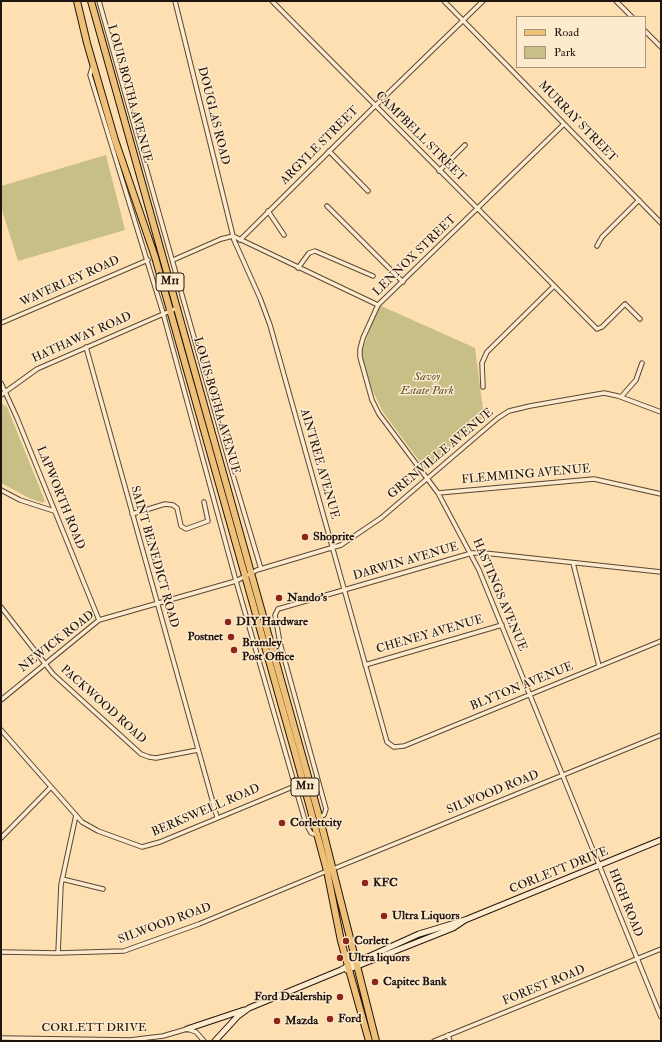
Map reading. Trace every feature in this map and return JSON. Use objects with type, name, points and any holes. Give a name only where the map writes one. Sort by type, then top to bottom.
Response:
[{"type":"main road","name":"LOUIS BOTHA AVENUE","points":[[77,1],[115,140],[155,257],[318,835],[330,870],[376,1041]]},
{"type":"main road","name":"LOUIS BOTHA AVENUE","points":[[91,1],[320,817],[330,870],[338,928],[369,1041]]},
{"type":"main road","name":"CORLETT DRIVE","points":[[249,1008],[348,968],[419,934],[465,920],[661,840]]},
{"type":"main road","points":[[187,1029],[223,1015],[249,1008]]},
{"type":"main road","points":[[215,1041],[238,1016],[249,1008]]},
{"type":"street","name":"LOUIS BOTHA AVENUE","points":[[99,1],[234,479],[261,569]]},
{"type":"street","name":"DOUGLAS ROAD","points":[[174,1],[233,236]]},
{"type":"street","name":"CAMPBELL STREET","points":[[272,1],[553,287],[597,329],[602,327],[625,304],[640,319]]},
{"type":"street","name":"MURRAY STREET","points":[[444,1],[661,223]]},
{"type":"street","name":"ARGYLE STREET","points":[[240,240],[483,1]]},
{"type":"street","points":[[616,1],[631,16]]},
{"type":"street","points":[[646,32],[661,47]]},
{"type":"street","name":"LOUIS BOTHA AVENUE","points":[[93,64],[90,75],[148,260],[236,581],[295,786],[308,829],[311,833],[318,835]]},
{"type":"street","name":"LENNOX STREET","points":[[233,236],[378,306],[564,124]]},
{"type":"street","points":[[439,171],[465,145]]},
{"type":"street","points":[[329,151],[368,191]]},
{"type":"street","points":[[597,246],[602,237],[639,200]]},
{"type":"street","points":[[327,206],[402,282]]},
{"type":"street","points":[[268,211],[284,235]]},
{"type":"street","points":[[173,260],[221,239],[233,236]]},
{"type":"street","name":"AINTREE AVENUE","points":[[233,236],[270,325],[384,737],[390,746]]},
{"type":"street","points":[[298,268],[309,253],[315,251],[373,276]]},
{"type":"street","name":"WAVERLEY ROAD","points":[[1,323],[148,260]]},
{"type":"street","points":[[483,387],[482,363],[487,352],[553,287]]},
{"type":"street","name":"HASTINGS AVENUE","points":[[378,306],[360,345],[362,370],[372,400],[379,414],[429,479],[472,553],[544,729]]},
{"type":"street","name":"HATHAWAY ROAD","points":[[1,395],[29,374],[177,308]]},
{"type":"street","name":"SAINT BENEDICT ROAD","points":[[86,348],[218,817]]},
{"type":"street","points":[[621,397],[625,390],[636,380],[642,363]]},
{"type":"street","name":"LAPWORTH ROAD","points":[[1,383],[99,620]]},
{"type":"street","name":"GRENVILLE AVENUE","points":[[245,576],[261,569],[332,549],[369,526],[429,479],[492,423],[514,409],[604,393],[621,397],[661,412]]},
{"type":"street","name":"FLEMMING AVENUE","points":[[438,493],[594,479],[661,494]]},
{"type":"street","points":[[1,490],[34,505],[54,511]]},
{"type":"street","points":[[132,514],[165,504],[173,505],[177,508],[181,526],[186,529],[208,521],[204,502]]},
{"type":"street","name":"DARWIN AVENUE","points":[[278,609],[472,553],[484,553],[661,572]]},
{"type":"street","points":[[573,563],[599,666]]},
{"type":"street","name":"NEWICK ROAD","points":[[1,700],[44,663],[99,620],[236,581],[245,576]]},
{"type":"street","name":"PACKWOOD ROAD","points":[[1,607],[44,663],[66,685],[145,756],[160,757],[198,750]]},
{"type":"street","name":"LOUIS BOTHA AVENUE","points":[[278,609],[275,615],[276,626],[287,672],[326,806],[325,813],[320,817]]},
{"type":"street","name":"CHENEY AVENUE","points":[[365,665],[502,625]]},
{"type":"street","points":[[266,628],[276,626]]},
{"type":"street","name":"BLYTON AVENUE","points":[[390,746],[404,746],[661,641]]},
{"type":"street","points":[[263,672],[272,669]]},
{"type":"street","points":[[279,674],[287,672]]},
{"type":"street","name":"HIGH ROAD","points":[[544,729],[661,1017]]},
{"type":"street","name":"BERKSWELL ROAD","points":[[1,730],[82,822],[98,831],[142,847],[160,842],[295,786]]},
{"type":"street","name":"SILWOOD ROAD","points":[[1,952],[110,952],[129,949],[199,924],[661,735]]},
{"type":"street","points":[[1,838],[51,787]]},
{"type":"street","points":[[58,953],[62,880],[76,815]]},
{"type":"street","points":[[62,880],[103,889]]},
{"type":"street","name":"FOREST ROAD","points":[[434,1041],[661,949]]},
{"type":"street","points":[[187,1029],[196,1032],[204,1041]]},
{"type":"street","name":"CORLETT DRIVE","points":[[1,1038],[130,1040],[163,1036],[187,1029]]},
{"type":"street","points":[[448,1035],[450,1041]]},
{"type":"green space","points":[[106,155],[125,230],[18,261],[1,207],[1,186]]},
{"type":"green space","name":"Savoy Estate Park","points":[[379,305],[475,348],[484,417],[426,470],[383,412],[368,381],[361,353]]},
{"type":"green space","points":[[1,403],[7,407],[45,501],[43,503],[29,498],[1,483]]},
{"type":"place","name":"Shoprite","points":[[305,537]]},
{"type":"place","name":"Nando's","points":[[279,598]]},
{"type":"place","name":"DIY Hardware","points":[[228,622]]},
{"type":"place","name":"Postnet","points":[[231,637]]},
{"type":"place","name":"Bramley Post Office","points":[[234,650]]},
{"type":"place","name":"Corlettcity","points":[[282,823]]},
{"type":"place","name":"KFC","points":[[365,883]]},
{"type":"place","name":"Ultra Liquors","points":[[384,916]]},
{"type":"place","name":"Corlett","points":[[346,941]]},
{"type":"place","name":"Ultra liquors","points":[[340,958]]},
{"type":"place","name":"Capitec Bank","points":[[375,982]]},
{"type":"place","name":"Ford Dealership","points":[[340,997]]},
{"type":"place","name":"Ford","points":[[330,1019]]},
{"type":"place","name":"Mazda","points":[[277,1021]]}]
